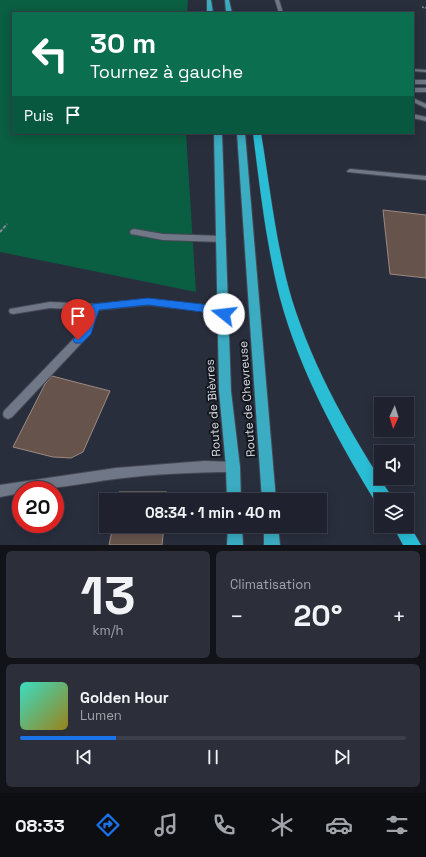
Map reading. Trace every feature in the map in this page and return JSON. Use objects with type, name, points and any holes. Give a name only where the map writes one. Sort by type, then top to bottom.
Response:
[{"type":"highway","points":[[257,134],[275,247],[286,299],[298,334],[330,409],[360,463],[379,493]]},
{"type":"highway","points":[[405,533],[413,545]]},
{"type":"main road","points":[[209,0],[210,12]]},
{"type":"main road","points":[[228,2],[229,12]]},
{"type":"main road","points":[[228,2],[233,12]]},
{"type":"main road","name":"Route de Bièvres","points":[[218,134],[224,314],[224,391],[233,467],[234,493]]},
{"type":"main road","name":"Route de Chevreuse","points":[[241,134],[246,177],[269,493]]},
{"type":"main road","points":[[235,533],[235,545]]},
{"type":"main road","points":[[271,533],[272,545]]},
{"type":"street","points":[[277,0],[280,12]]},
{"type":"street","points":[[414,70],[426,71]]},
{"type":"street","points":[[414,82],[426,82]]},
{"type":"street","points":[[414,90],[426,90]]},
{"type":"street","points":[[414,100],[426,106]]},
{"type":"street","points":[[414,116],[426,119]]},
{"type":"street","points":[[350,171],[426,178]]},
{"type":"street","points":[[134,232],[163,237],[222,238]]},
{"type":"street","points":[[13,311],[50,305],[95,307],[148,302],[202,308],[224,314]]},
{"type":"street","points":[[8,414],[87,331],[95,307]]},
{"type":"street","points":[[0,491],[89,476],[201,466],[233,467]]},
{"type":"path","points":[[422,7],[426,8]]},
{"type":"path","points":[[0,232],[6,224]]},
{"type":"green space","points":[[0,0],[188,0],[187,12],[12,12],[12,134],[186,134],[196,292],[0,252]]},
{"type":"building","points":[[383,210],[426,215],[426,278],[390,274]]},
{"type":"building","points":[[52,376],[110,391],[83,452],[71,458],[53,457],[13,447],[45,384]]},
{"type":"building","points":[[119,492],[167,492],[167,493]]},
{"type":"building","points":[[112,533],[163,533],[162,545],[109,545]]},
{"type":"route","points":[[78,340],[87,331],[95,307],[148,302],[202,308],[224,314]]}]
